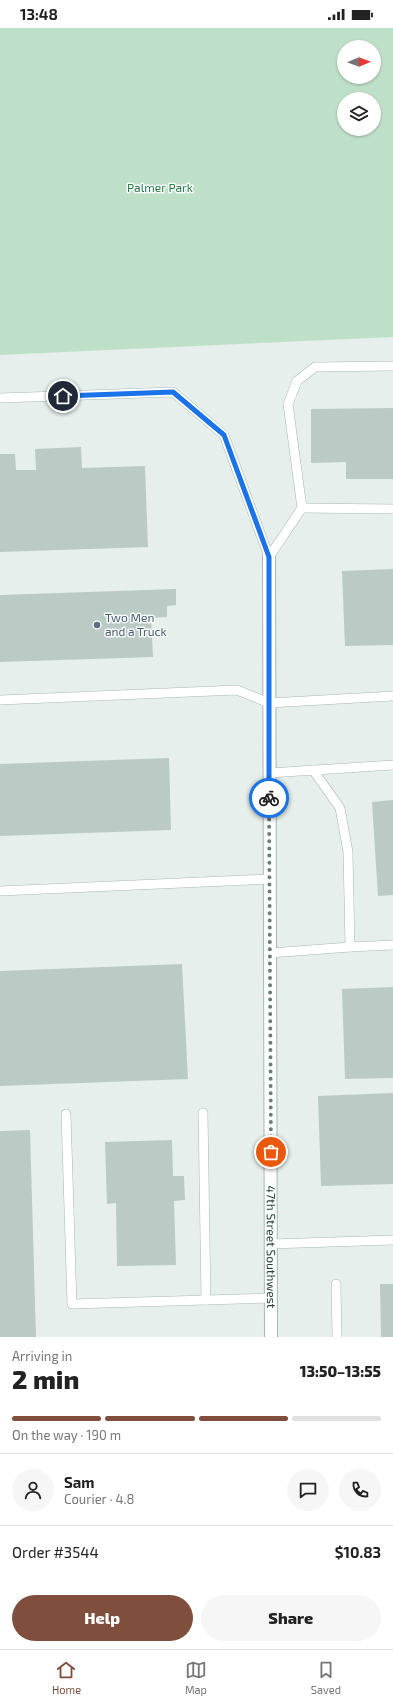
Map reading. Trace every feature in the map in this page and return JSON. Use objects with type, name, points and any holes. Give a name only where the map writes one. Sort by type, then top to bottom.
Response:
[{"type":"street","name":"47th Street Southwest","points":[[269,557],[271,1337]]},
{"type":"lane","points":[[269,557],[302,508],[288,404],[297,382],[315,367],[393,366]]},
{"type":"lane","points":[[0,398],[173,392],[224,435],[269,557]]},
{"type":"lane","points":[[302,508],[393,509]]},
{"type":"lane","points":[[0,700],[237,690],[269,703],[393,696]]},
{"type":"lane","points":[[269,773],[393,765]]},
{"type":"lane","points":[[313,770],[340,808],[348,852],[350,947]]},
{"type":"lane","points":[[0,891],[270,879]]},
{"type":"lane","points":[[270,953],[393,945]]},
{"type":"lane","points":[[203,1113],[206,1300]]},
{"type":"lane","points":[[66,1114],[72,1304],[272,1298]]},
{"type":"lane","points":[[271,1244],[393,1240]]},
{"type":"lane","points":[[336,1284],[337,1337]]},
{"type":"green space","name":"Palmer Park","points":[[0,28],[393,28],[393,337],[0,355]]},
{"type":"building","points":[[393,408],[393,479],[346,479],[346,462],[311,463],[311,409]]},
{"type":"building","points":[[81,447],[82,468],[145,466],[148,547],[0,552],[0,454],[15,454],[16,470],[36,470],[35,449]]},
{"type":"building","points":[[393,569],[393,645],[345,646],[342,571]]},
{"type":"building","points":[[176,589],[176,605],[167,606],[167,617],[151,618],[153,657],[0,662],[0,595]]},
{"type":"building","points":[[169,758],[171,830],[0,836],[0,764]]},
{"type":"building","points":[[393,800],[393,895],[378,896],[372,802]]},
{"type":"building","points":[[182,964],[188,1079],[0,1086],[0,971]]},
{"type":"building","points":[[393,987],[393,1078],[345,1079],[342,989]]},
{"type":"building","points":[[393,1093],[393,1184],[321,1186],[318,1096]]},
{"type":"building","points":[[30,1130],[36,1337],[0,1337],[0,1131]]},
{"type":"building","points":[[172,1140],[173,1176],[184,1176],[185,1200],[174,1201],[176,1265],[117,1266],[116,1203],[107,1204],[105,1142]]},
{"type":"building","points":[[380,1284],[393,1284],[393,1337],[381,1337]]},
{"type":"way so far","points":[[269,798],[271,1152]]},
{"type":"place","name":"Two Men and a Truck","points":[[97,625]]},
{"type":"route","points":[[63,396],[173,392],[224,435],[269,557],[269,798]]}]
